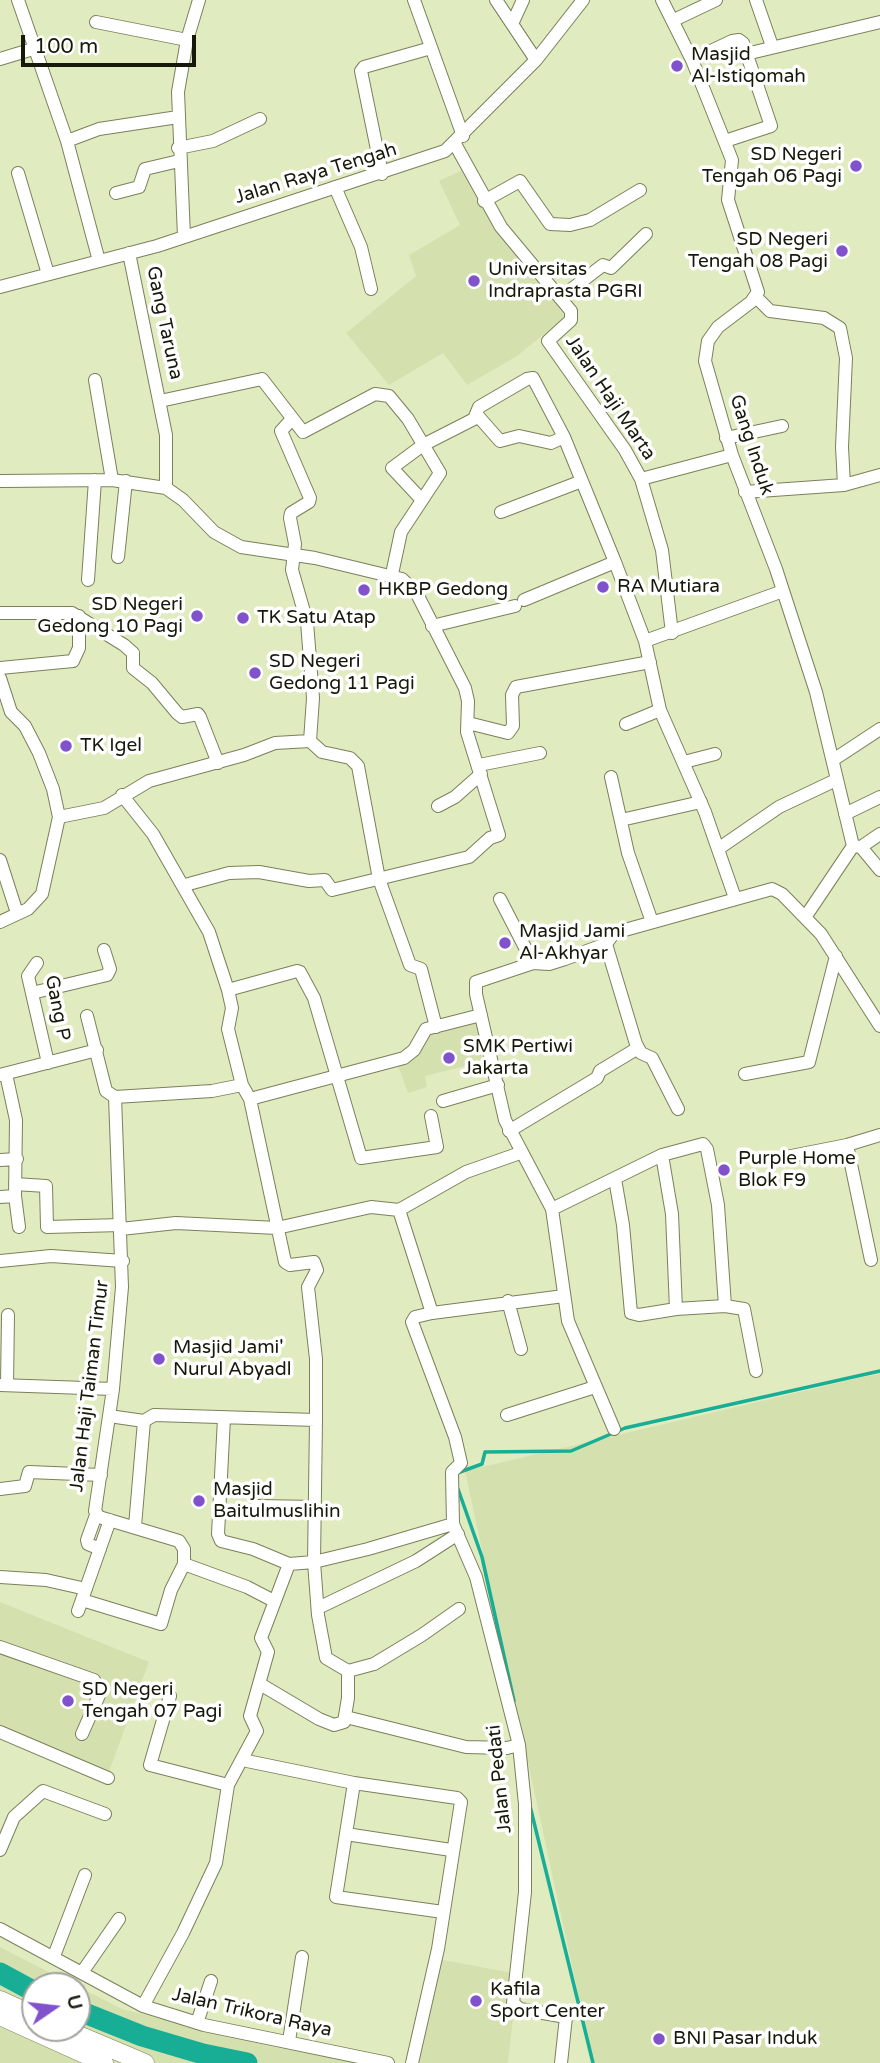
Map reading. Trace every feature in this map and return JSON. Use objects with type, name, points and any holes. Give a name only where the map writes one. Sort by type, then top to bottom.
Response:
[{"type":"highway","points":[[0,2000],[21,2010]]},
{"type":"highway","points":[[0,2016],[104,2063]]},
{"type":"highway","points":[[91,2040],[145,2063]]},
{"type":"street","points":[[18,0],[67,141],[99,261]]},
{"type":"street","points":[[184,237],[178,154],[178,92],[187,40],[199,0]]},
{"type":"street","points":[[414,0],[432,48],[459,140],[484,201],[501,227],[561,298],[603,265],[611,268],[646,234]]},
{"type":"street","points":[[496,0],[536,60]]},
{"type":"street","points":[[512,24],[523,0]]},
{"type":"street","name":"Jalan Raya Tengah","points":[[0,287],[184,237],[431,157],[459,140],[536,60],[583,0]]},
{"type":"street","points":[[662,0],[692,60],[725,141],[733,170],[728,200],[756,284],[756,297],[771,311],[824,318],[843,333],[844,485]]},
{"type":"street","points":[[674,20],[716,0]]},
{"type":"street","points":[[756,0],[772,46]]},
{"type":"street","points":[[96,22],[187,40]]},
{"type":"street","points":[[747,54],[880,22]]},
{"type":"street","points":[[692,60],[739,40],[747,54],[771,126],[725,141]]},
{"type":"street","points":[[382,174],[360,71],[364,67],[432,48]]},
{"type":"street","points":[[0,60],[33,49]]},
{"type":"street","points":[[67,141],[99,129],[178,117]]},
{"type":"street","points":[[116,193],[139,187],[145,169],[260,119]]},
{"type":"street","points":[[18,173],[48,274]]},
{"type":"street","points":[[484,201],[520,181],[547,221],[553,225],[570,225],[590,220],[640,190]]},
{"type":"street","points":[[335,187],[361,247],[371,289]]},
{"type":"street","name":"Gang Taruna","points":[[129,253],[166,435],[166,488]]},
{"type":"street","name":"Gang Induk","points":[[756,297],[718,327],[705,352],[726,438],[783,591],[816,692],[845,814],[857,846]]},
{"type":"street","name":"Jalan Haji Marta","points":[[561,298],[573,316],[549,338],[550,345],[618,440],[642,479],[662,550],[672,633]]},
{"type":"street","points":[[160,401],[257,378],[267,384],[291,420],[303,432],[307,432],[380,393],[393,400],[440,473],[401,532],[392,574]]},
{"type":"street","points":[[421,499],[390,470],[423,445],[478,416],[480,407],[527,379],[533,379],[564,437],[615,562],[645,641],[660,710],[701,802],[735,898]]},
{"type":"street","points":[[95,380],[111,480]]},
{"type":"street","points":[[478,416],[500,442],[519,436],[551,443],[564,437]]},
{"type":"street","points":[[291,420],[281,431],[310,498],[290,515],[295,544],[295,585],[305,608],[307,622],[313,698],[310,741]]},
{"type":"street","points":[[726,438],[782,426]]},
{"type":"street","points":[[642,479],[732,456]]},
{"type":"street","points":[[745,492],[844,485],[880,475]]},
{"type":"street","points":[[88,580],[95,480]]},
{"type":"street","points":[[0,481],[111,480],[166,488],[175,492],[201,519],[227,540],[253,551],[293,555],[392,574],[410,586],[467,694],[469,739],[499,835],[490,838],[470,857],[332,890],[326,880],[309,881],[258,872],[229,873],[184,885]]},
{"type":"street","points":[[118,558],[126,481]]},
{"type":"street","points":[[501,512],[582,481]]},
{"type":"street","points":[[432,626],[520,603],[615,562]]},
{"type":"street","points":[[645,641],[783,591]]},
{"type":"street","points":[[0,613],[54,611],[79,616],[133,653],[133,668],[183,717],[198,714],[218,763]]},
{"type":"street","points":[[0,668],[73,661],[79,648],[79,616]]},
{"type":"street","points":[[468,723],[508,733],[513,726],[512,695],[516,687],[650,662]]},
{"type":"street","points":[[0,678],[5,713],[25,726],[39,752],[53,789],[59,817],[42,894],[36,903],[0,922]]},
{"type":"street","points":[[626,724],[660,710]]},
{"type":"street","points":[[833,760],[880,729]]},
{"type":"street","points":[[59,817],[104,808],[149,781],[218,763],[275,743],[310,741],[322,752],[351,758],[358,766],[379,879],[410,965],[421,969],[436,1027]]},
{"type":"street","points":[[438,806],[454,797],[480,769],[540,753]]},
{"type":"street","points":[[684,762],[715,754]]},
{"type":"street","points":[[611,777],[628,853],[652,922]]},
{"type":"street","points":[[718,849],[779,807],[836,780]]},
{"type":"street","points":[[122,795],[153,834],[209,932],[228,990],[232,1008],[228,1029],[242,1085],[250,1099],[286,1264],[314,1262],[317,1270],[317,1275],[308,1287],[316,1359],[314,1562],[320,1637],[326,1658],[348,1671],[374,1664],[459,1609]]},
{"type":"street","points":[[845,814],[880,797]]},
{"type":"street","points":[[621,820],[701,802]]},
{"type":"street","points":[[806,916],[857,846],[880,835]]},
{"type":"street","points":[[857,846],[880,870]]},
{"type":"street","points":[[0,860],[18,913]]},
{"type":"street","points":[[614,1429],[568,1321],[552,1209],[509,1131],[481,1015],[476,982],[533,963],[549,964],[606,944],[614,933],[772,889],[806,916],[836,956],[880,1027]]},
{"type":"street","points":[[500,899],[533,963]]},
{"type":"street","points":[[606,944],[638,1048],[652,1058],[678,1109]]},
{"type":"street","points":[[32,993],[107,975],[110,969],[104,950]]},
{"type":"street","points":[[745,1074],[808,1062],[836,956]]},
{"type":"street","name":"Gang P","points":[[37,963],[28,975],[48,1063]]},
{"type":"street","points":[[228,990],[299,971],[314,998],[361,1158],[437,1147],[431,1116]]},
{"type":"street","points":[[250,1099],[404,1058],[417,1046],[425,1030],[481,1015]]},
{"type":"street","points":[[88,1016],[106,1091],[115,1097],[212,1091],[242,1085]]},
{"type":"street","points":[[509,1131],[597,1078],[600,1071],[638,1048]]},
{"type":"street","points":[[19,1227],[15,1190],[16,1120],[3,1075],[97,1050]]},
{"type":"street","points":[[443,1101],[498,1085]]},
{"type":"street","name":"Jalan Haji Taiman Timur","points":[[100,1549],[88,1544],[87,1540],[96,1513],[113,1389],[123,1261],[115,1097]]},
{"type":"street","points":[[771,1160],[847,1145],[880,1135]]},
{"type":"street","points":[[552,1209],[662,1156],[700,1144],[706,1149],[718,1205],[725,1306]]},
{"type":"street","points":[[847,1145],[871,1260]]},
{"type":"street","points":[[0,1197],[15,1190],[46,1186],[47,1227],[121,1227],[176,1223],[277,1228],[371,1207],[399,1210],[466,1172],[520,1153]]},
{"type":"street","points":[[662,1156],[672,1214],[676,1309]]},
{"type":"street","points":[[0,1160],[17,1159]]},
{"type":"street","points":[[615,1179],[624,1226],[629,1310],[639,1315],[676,1309],[725,1306],[744,1309],[755,1371]]},
{"type":"street","points":[[399,1210],[432,1313],[508,1301],[564,1296]]},
{"type":"street","points":[[0,1261],[51,1256],[123,1261]]},
{"type":"street","points":[[508,1301],[521,1349]]},
{"type":"street","name":"Jalan Pedati","points":[[432,1313],[415,1317],[412,1322],[447,1414],[461,1463],[452,1472],[456,1529],[476,1577],[519,1745],[525,1804],[525,1892],[513,2003],[520,2009],[566,2017],[561,2063]]},
{"type":"street","points":[[8,1315],[3,1385],[113,1389]]},
{"type":"street","points":[[507,1415],[595,1387]]},
{"type":"street","points":[[109,1416],[144,1421],[154,1415],[316,1420]]},
{"type":"street","points":[[224,1418],[219,1539],[289,1564],[314,1562],[456,1529]]},
{"type":"street","points":[[135,1526],[144,1421]]},
{"type":"street","points":[[0,1489],[25,1486],[29,1472],[101,1475]]},
{"type":"street","points":[[257,1506],[316,1507]]},
{"type":"street","points":[[0,1577],[46,1580],[82,1600],[161,1624],[171,1590],[184,1564],[184,1549],[179,1541],[110,1520],[96,1513]]},
{"type":"street","points":[[82,1600],[110,1520]]},
{"type":"street","points":[[318,1608],[416,1561],[456,1529]]},
{"type":"street","points":[[184,1564],[247,1587],[274,1601]]},
{"type":"street","points":[[143,2006],[212,1874],[228,1785],[257,1731],[250,1716],[268,1652],[261,1638],[289,1564]]},
{"type":"street","points":[[0,1647],[94,1680],[100,1693],[82,1734]]},
{"type":"street","points":[[260,1684],[325,1721],[341,1724],[346,1717],[348,1671]]},
{"type":"street","points":[[170,1696],[144,1764],[228,1785]]},
{"type":"street","points":[[346,1717],[466,1746],[497,1748],[519,1745]]},
{"type":"street","points":[[0,1732],[108,1778]]},
{"type":"street","points":[[247,1761],[354,1783],[460,1800],[443,1912],[412,2063]]},
{"type":"street","points":[[354,1783],[335,1893],[338,1898],[443,1912]]},
{"type":"street","points":[[0,1850],[14,1817],[43,1791],[104,1814]]},
{"type":"street","points":[[346,1834],[451,1850]]},
{"type":"street","points":[[54,1956],[85,1875]]},
{"type":"street","points":[[83,1972],[119,1919]]},
{"type":"street","name":"Jalan Trikora Raya","points":[[0,1929],[83,1972]]},
{"type":"street","points":[[289,2041],[302,1957]]},
{"type":"street","name":"Jalan Trikora Raya","points":[[91,1977],[143,2006],[197,2023],[388,2063]]},
{"type":"street","points":[[197,2023],[211,1981]]},
{"type":"shaded area","name":"Universitas Indraprasta PGRI","points":[[467,168],[565,317],[517,356],[467,385],[443,353],[389,385],[346,333],[416,276],[409,255],[460,225],[439,181]]},
{"type":"shaded area","name":"SMK Pertiwi Jakarta","points":[[479,1017],[490,1060],[425,1076],[427,1087],[408,1093],[397,1063],[427,1032]]},
{"type":"shaded area","points":[[880,1373],[880,2063],[593,2063],[465,1471]]},
{"type":"shaded area","name":"SD Negeri Tengah 07 Pagi","points":[[0,1602],[149,1662],[109,1772],[0,1728]]},
{"type":"shaded area","points":[[0,1947],[49,1972],[21,1972],[21,2042],[91,2042],[91,1993],[122,2009],[273,2047],[364,2063],[0,2063]]},
{"type":"shaded area","points":[[432,1958],[518,1974],[508,2063],[409,2063]]},
{"type":"waterway","points":[[460,1472],[482,1464],[485,1452],[571,1451],[625,1428],[880,1371]]},
{"type":"waterway","points":[[458,1489],[482,1557],[514,1701]]},
{"type":"waterway","points":[[530,1806],[593,2063]]},
{"type":"waterway","points":[[0,1973],[21,1984]]},
{"type":"waterway","points":[[91,2016],[142,2036],[203,2054],[247,2063]]},
{"type":"place","name":"Masjid Al-Istiqomah","points":[[677,66]]},
{"type":"place","name":"SD Negeri Tengah 06 Pagi","points":[[856,166]]},
{"type":"place","name":"SD Negeri Tengah 08 Pagi","points":[[842,251]]},
{"type":"place","name":"Universitas Indraprasta PGRI","points":[[474,281]]},
{"type":"place","name":"RA Mutiara","points":[[603,587]]},
{"type":"place","name":"HKBP Gedong","points":[[364,590]]},
{"type":"place","name":"SD Negeri Gedong 10 Pagi","points":[[197,616]]},
{"type":"place","name":"TK Satu Atap","points":[[243,618]]},
{"type":"place","name":"SD Negeri Gedong 11 Pagi","points":[[255,673]]},
{"type":"place","name":"TK Igel","points":[[66,746]]},
{"type":"place","name":"Masjid Jami Al-Akhyar","points":[[505,943]]},
{"type":"place","name":"SMK Pertiwi Jakarta","points":[[449,1058]]},
{"type":"place","name":"Purple Home Blok F9","points":[[724,1170]]},
{"type":"place","name":"Masjid Jami' Nurul Abyadl","points":[[159,1359]]},
{"type":"place","name":"Masjid Baitulmuslihin","points":[[199,1501]]},
{"type":"place","name":"SD Negeri Tengah 07 Pagi","points":[[68,1701]]},
{"type":"place","name":"Kafila Sport Center","points":[[476,2001]]},
{"type":"place","name":"BNI Pasar Induk","points":[[659,2039]]}]
